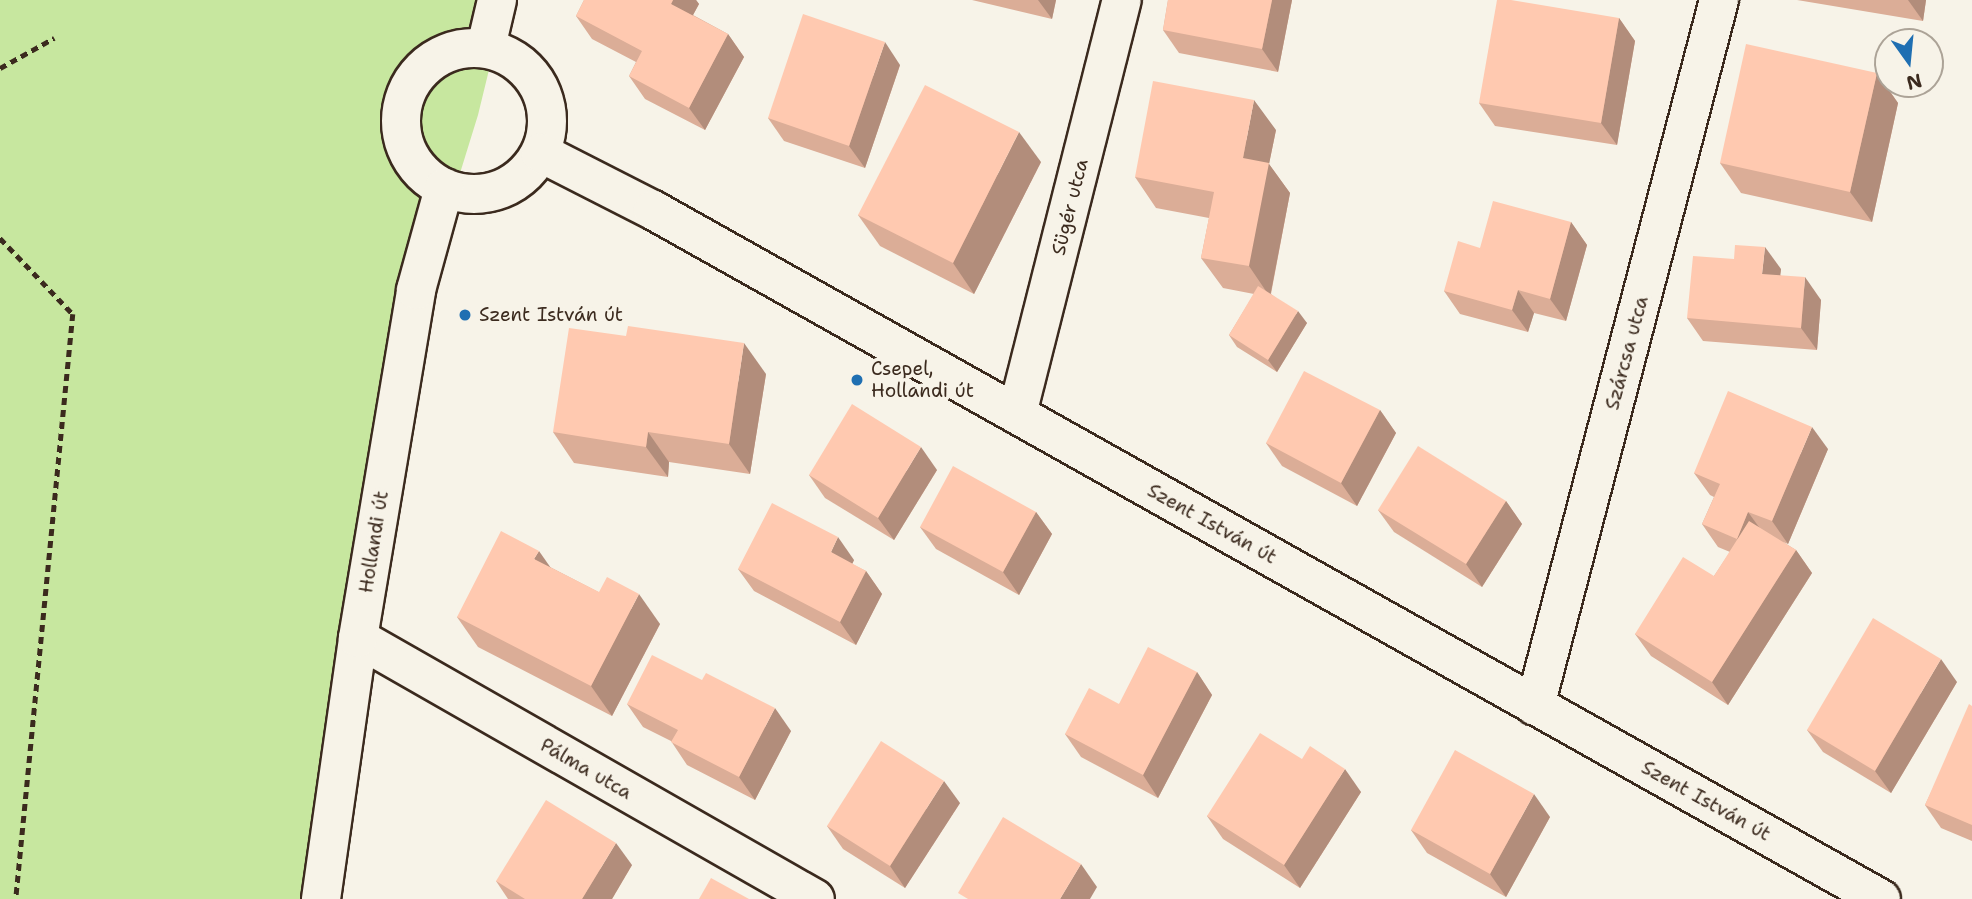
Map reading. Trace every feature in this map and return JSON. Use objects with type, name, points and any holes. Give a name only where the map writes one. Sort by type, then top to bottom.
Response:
[{"type":"street","points":[[486,47],[497,0]]},
{"type":"street","name":"Sügér utca","points":[[1017,414],[1122,0]]},
{"type":"street","name":"Szárcsa utca","points":[[1535,706],[1719,0]]},
{"type":"street","points":[[486,47],[516,60],[538,86],[547,127],[541,153],[519,180],[489,195],[462,194],[444,188],[420,171],[403,145],[400,109],[414,77],[433,61],[454,51],[486,47]]},
{"type":"street","name":"Szent István út","points":[[541,153],[653,210],[1881,899]]},
{"type":"street","name":"Hollandi út","points":[[321,899],[358,638],[416,290],[444,188]]},
{"type":"street","name":"Pálma utca","points":[[358,638],[815,899]]},
{"type":"path","points":[[0,68],[54,37]]},
{"type":"path","points":[[0,238],[73,314],[16,899]]},
{"type":"green space","points":[[0,0],[506,0],[478,115],[375,448],[303,899],[0,899]]},
{"type":"building","points":[[584,0],[673,0],[671,4],[728,34],[689,108],[629,76],[642,51],[576,16]]},
{"type":"building","points":[[1168,0],[1272,0],[1262,49],[1163,30]]},
{"type":"building","points":[[1497,0],[1619,18],[1601,123],[1479,103]]},
{"type":"building","points":[[803,14],[885,42],[849,146],[768,118]]},
{"type":"building","points":[[1746,44],[1874,72],[1874,86],[1850,192],[1720,163]]},
{"type":"building","points":[[1153,81],[1254,100],[1243,158],[1269,163],[1249,266],[1201,258],[1214,192],[1135,177]]},
{"type":"building","points":[[925,85],[1019,132],[953,263],[858,215]]},
{"type":"building","points":[[1493,201],[1571,222],[1550,299],[1518,290],[1512,310],[1444,291],[1458,241],[1480,248]]},
{"type":"building","points":[[1735,245],[1765,247],[1762,274],[1805,277],[1801,328],[1687,318],[1693,256],[1734,259]]},
{"type":"building","points":[[1258,286],[1298,311],[1268,360],[1229,335]]},
{"type":"building","points":[[628,326],[744,343],[729,444],[648,432],[646,447],[553,432],[569,328],[626,336]]},
{"type":"building","points":[[1304,371],[1380,410],[1341,483],[1266,443]]},
{"type":"building","points":[[1728,391],[1812,427],[1772,521],[1748,512],[1737,539],[1702,524],[1720,484],[1694,473]]},
{"type":"building","points":[[852,404],[921,447],[878,518],[809,475]]},
{"type":"building","points":[[1418,446],[1506,501],[1466,564],[1378,510]]},
{"type":"building","points":[[953,466],[1036,512],[1003,572],[920,527]]},
{"type":"building","points":[[772,503],[838,537],[831,552],[866,571],[840,622],[738,569]]},
{"type":"building","points":[[1749,521],[1796,550],[1712,682],[1635,634],[1683,557],[1714,576]]},
{"type":"building","points":[[501,531],[539,551],[534,559],[599,592],[607,577],[639,594],[591,686],[457,617]]},
{"type":"building","points":[[1873,618],[1941,659],[1875,771],[1807,730]]},
{"type":"building","points":[[1148,647],[1197,672],[1143,775],[1065,734],[1089,688],[1119,704]]},
{"type":"building","points":[[652,655],[702,680],[706,673],[775,708],[739,777],[671,742],[678,730],[627,704]]},
{"type":"building","points":[[1969,704],[1972,706],[1972,825],[1925,805]]},
{"type":"building","points":[[1260,733],[1302,759],[1310,746],[1345,769],[1284,865],[1207,816]]},
{"type":"building","points":[[881,741],[944,781],[890,866],[827,826]]},
{"type":"building","points":[[1455,750],[1534,794],[1490,874],[1411,830]]},
{"type":"building","points":[[546,800],[616,843],[582,899],[525,899],[496,881]]},
{"type":"building","points":[[1003,817],[1081,864],[1060,899],[968,899],[958,893]]},
{"type":"building","points":[[711,878],[749,899],[699,899]]},
{"type":"place","name":"Szent István út","points":[[465,315]]},
{"type":"place","name":"Csepel, Hollandi út","points":[[857,380]]}]
